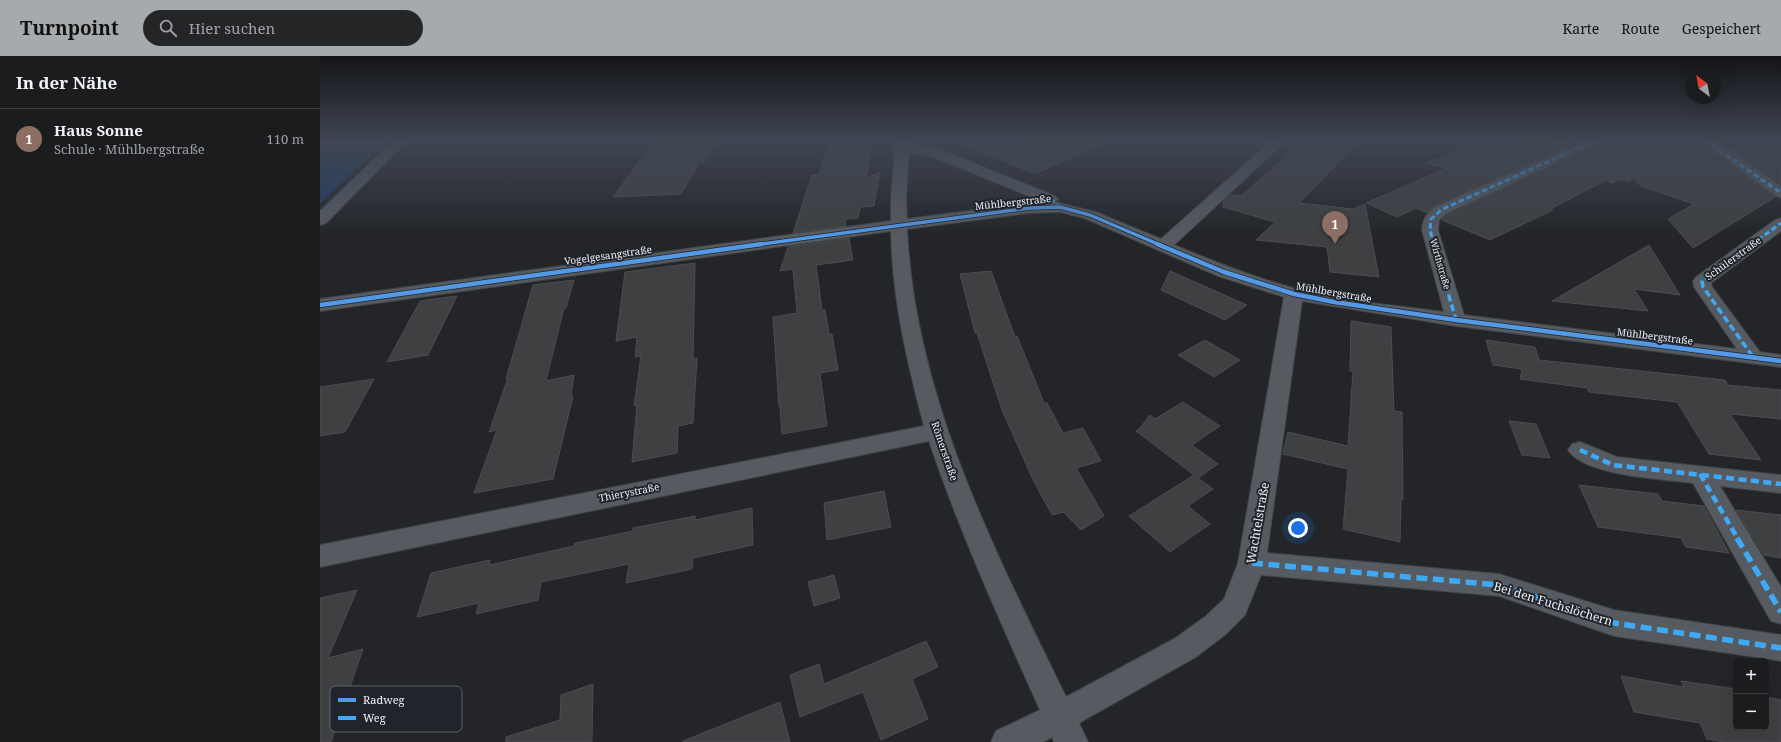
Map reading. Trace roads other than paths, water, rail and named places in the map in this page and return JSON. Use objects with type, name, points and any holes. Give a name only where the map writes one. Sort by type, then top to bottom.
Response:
[{"type":"street","points":[[320,220],[369,172]]},
{"type":"street","name":"Römerstraße","points":[[899,172],[897,197],[900,261],[905,308],[917,361],[938,431],[964,504],[999,590],[1066,730]]},
{"type":"street","name":"Mühlbergstraße","points":[[983,172],[1050,199]]},
{"type":"street","points":[[1163,246],[1245,172]]},
{"type":"street","name":"Wirthstraße","points":[[1456,320],[1430,230],[1431,219],[1441,210],[1525,172]]},
{"type":"street","points":[[1751,172],[1781,193]]},
{"type":"street","name":"Mühlbergstraße","points":[[898,225],[1029,208],[1060,207],[1090,215],[1224,272],[1294,294],[1334,302],[1456,320],[1781,361]]},
{"type":"street","name":"Schülerstraße","points":[[1753,357],[1703,287],[1702,281],[1781,223]]},
{"type":"street","name":"Vogelgesangstraße","points":[[320,305],[898,225]]},
{"type":"street","name":"Wachtelstraße","points":[[1008,742],[1066,730],[1185,648],[1216,625],[1236,606],[1252,563],[1294,294]]},
{"type":"street","name":"Thierystraße","points":[[320,556],[938,431]]},
{"type":"street","points":[[1580,450],[1613,465],[1781,484]]},
{"type":"street","points":[[1700,474],[1781,612]]},
{"type":"street","name":"Bei den Fuchslöchern","points":[[1252,563],[1499,585],[1614,623],[1781,648]]},
{"type":"place","name":"Haus Sonne","points":[[1335,244]]}]
